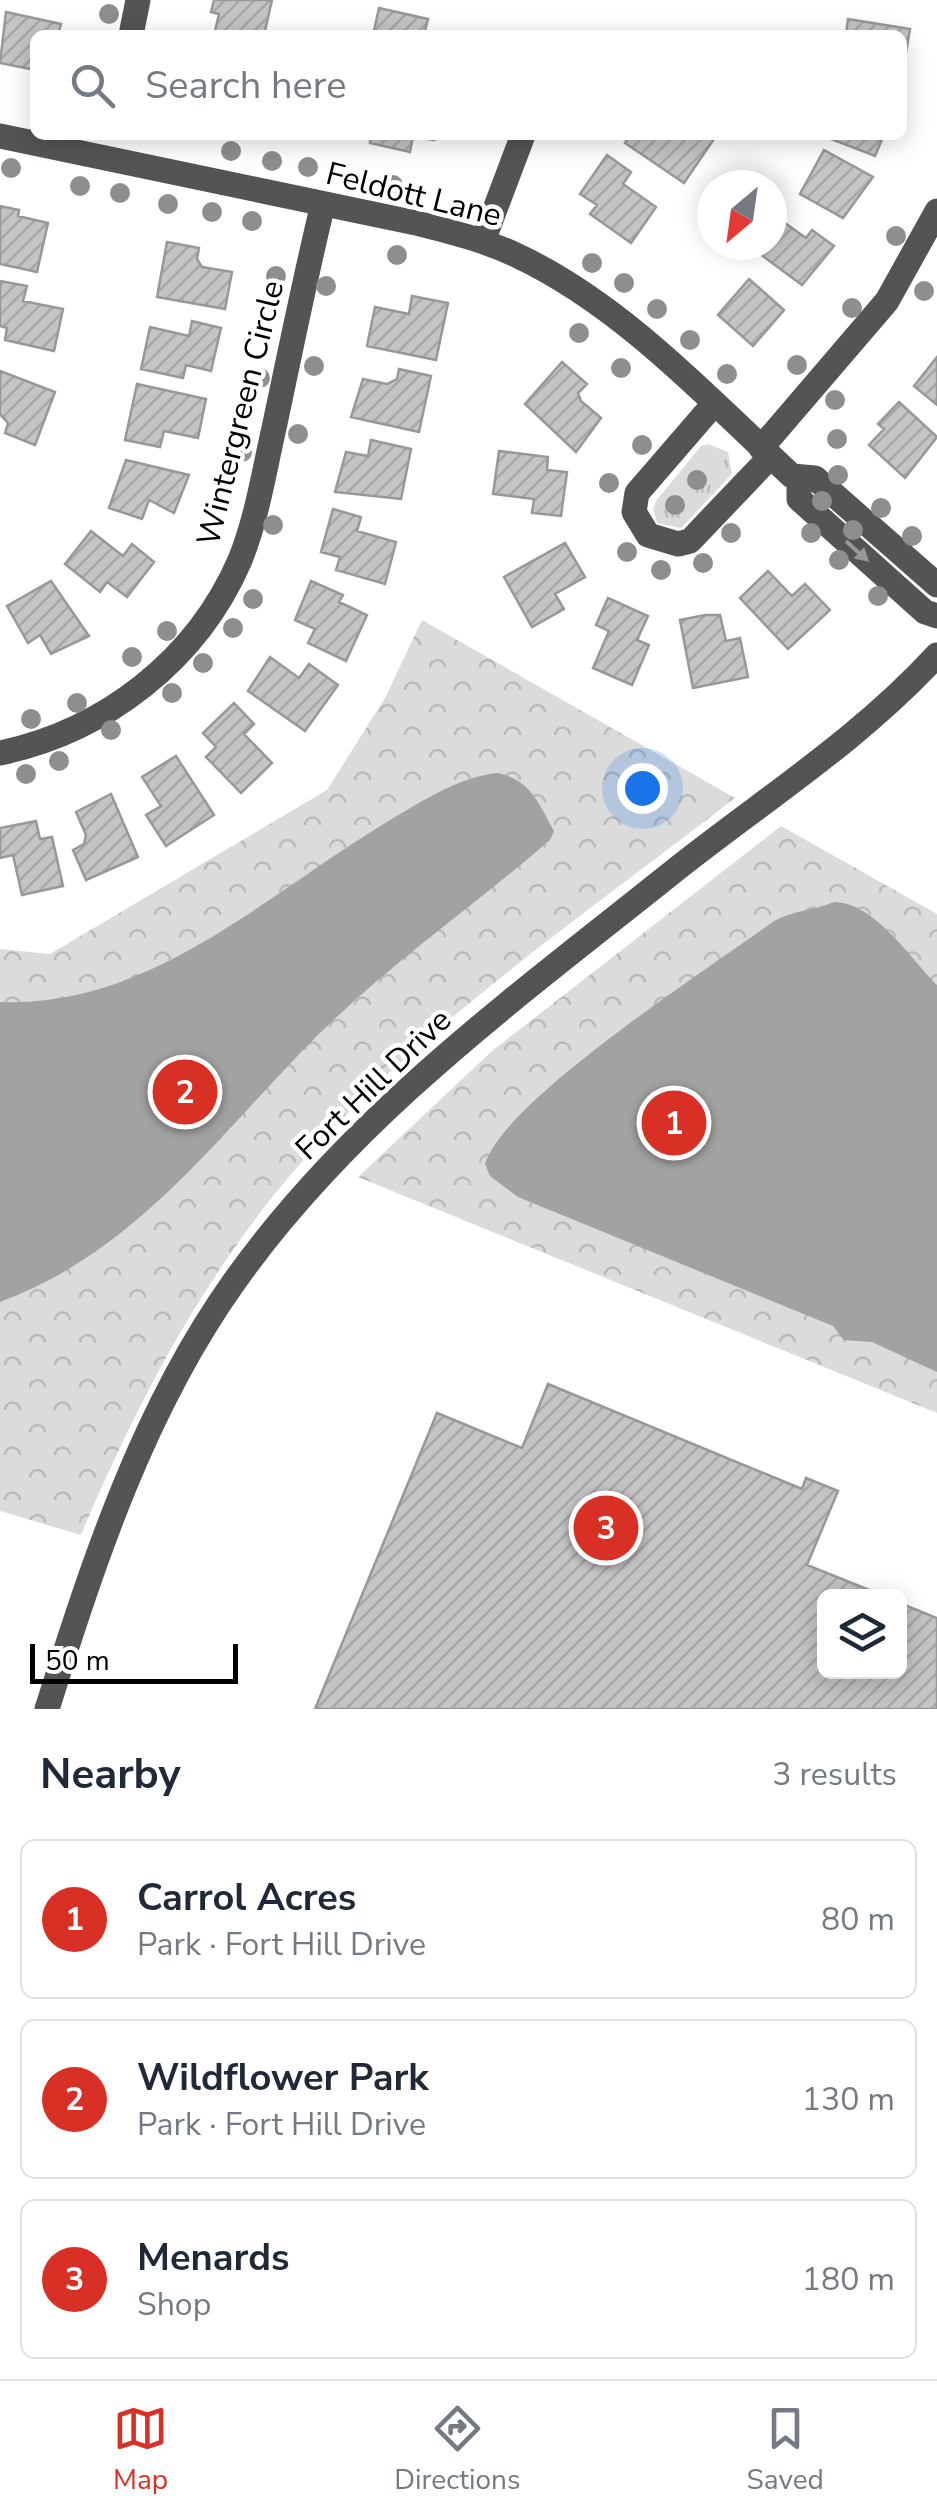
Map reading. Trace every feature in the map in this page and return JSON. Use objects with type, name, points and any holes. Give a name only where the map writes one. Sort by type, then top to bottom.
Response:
[{"type":"street","points":[[132,30],[138,0]]},
{"type":"street","name":"Feldott Lane","points":[[0,136],[30,139]]},
{"type":"street","name":"Feldott Lane","points":[[43,140],[108,146],[323,204],[483,241],[552,274],[600,306],[713,404],[798,480],[799,499],[925,612],[937,616]]},
{"type":"street","points":[[483,241],[521,140]]},
{"type":"street","name":"Wintergreen Circle","points":[[0,753],[77,728],[120,704],[177,656],[228,584],[257,508],[323,204]]},
{"type":"street","points":[[713,404],[636,493],[634,512],[648,535],[678,544],[690,540],[887,301],[937,212]]},
{"type":"street","name":"Feldott Lane","points":[[798,480],[815,478],[937,585]]},
{"type":"street","name":"Fort Hill Drive","points":[[47,1709],[94,1561],[133,1464],[181,1369],[234,1282],[296,1205],[365,1129],[442,1057],[680,866],[838,750],[937,655]]},
{"type":"green space","points":[[708,444],[728,452],[732,474],[681,528],[657,523],[653,509],[656,501],[701,446]]},
{"type":"green space","points":[[422,620],[735,798],[479,995],[382,1080],[295,1170],[256,1217],[189,1318],[131,1425],[81,1535],[0,1511],[0,949],[50,954],[327,790],[385,698]]},
{"type":"green space","points":[[781,826],[937,914],[937,1413],[358,1177],[492,1051]]},
{"type":"shaded area","points":[[498,773],[519,781],[533,794],[554,831],[550,840],[344,1010],[135,1222],[49,1280],[0,1302],[0,1002],[55,999],[107,987],[156,967],[204,942],[426,799],[469,779]]},
{"type":"shaded area","points":[[834,902],[849,904],[877,921],[937,985],[937,1372],[872,1342],[844,1340],[833,1326],[518,1197],[490,1176],[485,1164],[501,1137],[530,1105],[613,1036],[774,921]]},
{"type":"building","points":[[214,0],[272,0],[265,30],[215,30],[219,14],[211,12]]},
{"type":"building","points":[[379,8],[428,19],[425,30],[374,30]]},
{"type":"building","points":[[6,12],[61,24],[59,30],[30,30],[30,69],[0,63]]},
{"type":"building","points":[[848,19],[910,29],[907,46],[907,30],[847,30]]},
{"type":"building","points":[[370,140],[412,140],[410,152]]},
{"type":"building","points":[[627,140],[713,140],[684,183],[625,143]]},
{"type":"building","points":[[834,140],[882,140],[875,156]]},
{"type":"building","points":[[824,150],[873,177],[843,218],[800,194]]},
{"type":"building","points":[[607,155],[631,172],[623,184],[656,207],[631,243],[590,214],[597,205],[580,194]]},
{"type":"building","points":[[0,206],[19,210],[18,216],[48,223],[37,272],[0,264]]},
{"type":"building","points":[[787,224],[806,238],[812,230],[834,246],[802,285],[768,260],[787,260]]},
{"type":"building","points":[[167,242],[199,248],[197,259],[202,267],[232,272],[225,309],[157,297]]},
{"type":"building","points":[[749,279],[784,310],[753,346],[718,315]]},
{"type":"building","points":[[0,281],[27,286],[23,301],[63,309],[54,351],[5,340],[7,328],[0,326]]},
{"type":"building","points":[[412,296],[448,303],[436,360],[367,346],[375,307],[409,314]]},
{"type":"building","points":[[192,321],[221,328],[211,371],[186,365],[183,378],[141,369],[150,327],[189,336]]},
{"type":"building","points":[[937,357],[937,405],[914,386]]},
{"type":"building","points":[[562,362],[587,384],[578,393],[581,401],[601,418],[576,452],[525,404]]},
{"type":"building","points":[[399,369],[431,376],[419,432],[351,417],[363,379],[387,384],[397,379]]},
{"type":"building","points":[[0,371],[55,392],[35,445],[5,433],[8,423],[0,414]]},
{"type":"building","points":[[137,384],[206,399],[198,438],[164,431],[160,447],[125,440]]},
{"type":"building","points":[[899,402],[937,437],[905,478],[869,445],[884,429],[878,424]]},
{"type":"building","points":[[371,440],[411,449],[401,499],[335,492],[346,452],[368,456]]},
{"type":"building","points":[[499,451],[548,457],[547,470],[567,472],[561,516],[532,513],[534,499],[493,494]]},
{"type":"building","points":[[126,460],[189,475],[174,513],[149,500],[142,519],[109,508]]},
{"type":"building","points":[[333,509],[361,517],[357,531],[396,542],[385,584],[336,570],[340,557],[321,552]]},
{"type":"building","points":[[91,531],[123,556],[132,544],[154,562],[127,597],[107,582],[100,592],[65,564]]},
{"type":"building","points":[[565,543],[585,577],[555,594],[564,609],[532,627],[504,577]]},
{"type":"building","points":[[768,571],[792,596],[805,584],[830,610],[788,649],[740,598]]},
{"type":"building","points":[[51,581],[89,636],[51,654],[40,635],[28,643],[7,606]]},
{"type":"building","points":[[311,581],[343,595],[339,602],[367,615],[346,661],[308,643],[315,629],[295,620]]},
{"type":"building","points":[[608,598],[648,616],[637,640],[649,645],[632,685],[593,668],[609,631],[596,625]]},
{"type":"building","points":[[720,615],[726,641],[740,638],[748,677],[693,688],[680,620]]},
{"type":"building","points":[[270,657],[299,678],[309,664],[338,685],[305,731],[248,691]]},
{"type":"building","points":[[234,703],[254,724],[244,734],[272,763],[241,793],[206,757],[216,747],[203,733]]},
{"type":"building","points":[[176,756],[214,815],[166,846],[146,815],[161,806],[142,777]]},
{"type":"building","points":[[111,794],[138,857],[86,880],[73,850],[84,844],[86,835],[76,812]]},
{"type":"building","points":[[36,821],[40,839],[52,837],[63,886],[22,895],[13,855],[0,858],[0,828]]},
{"type":"building","points":[[548,1384],[802,1489],[806,1478],[838,1491],[807,1565],[867,1589],[817,1589],[817,1679],[907,1679],[907,1606],[937,1618],[937,1709],[315,1709],[437,1413],[522,1448]]},
{"type":"place","name":"Wildflower Park","points":[[185,1092]]},
{"type":"place","name":"Carrol Acres","points":[[674,1123]]},
{"type":"place","name":"Menards","points":[[606,1528]]}]
